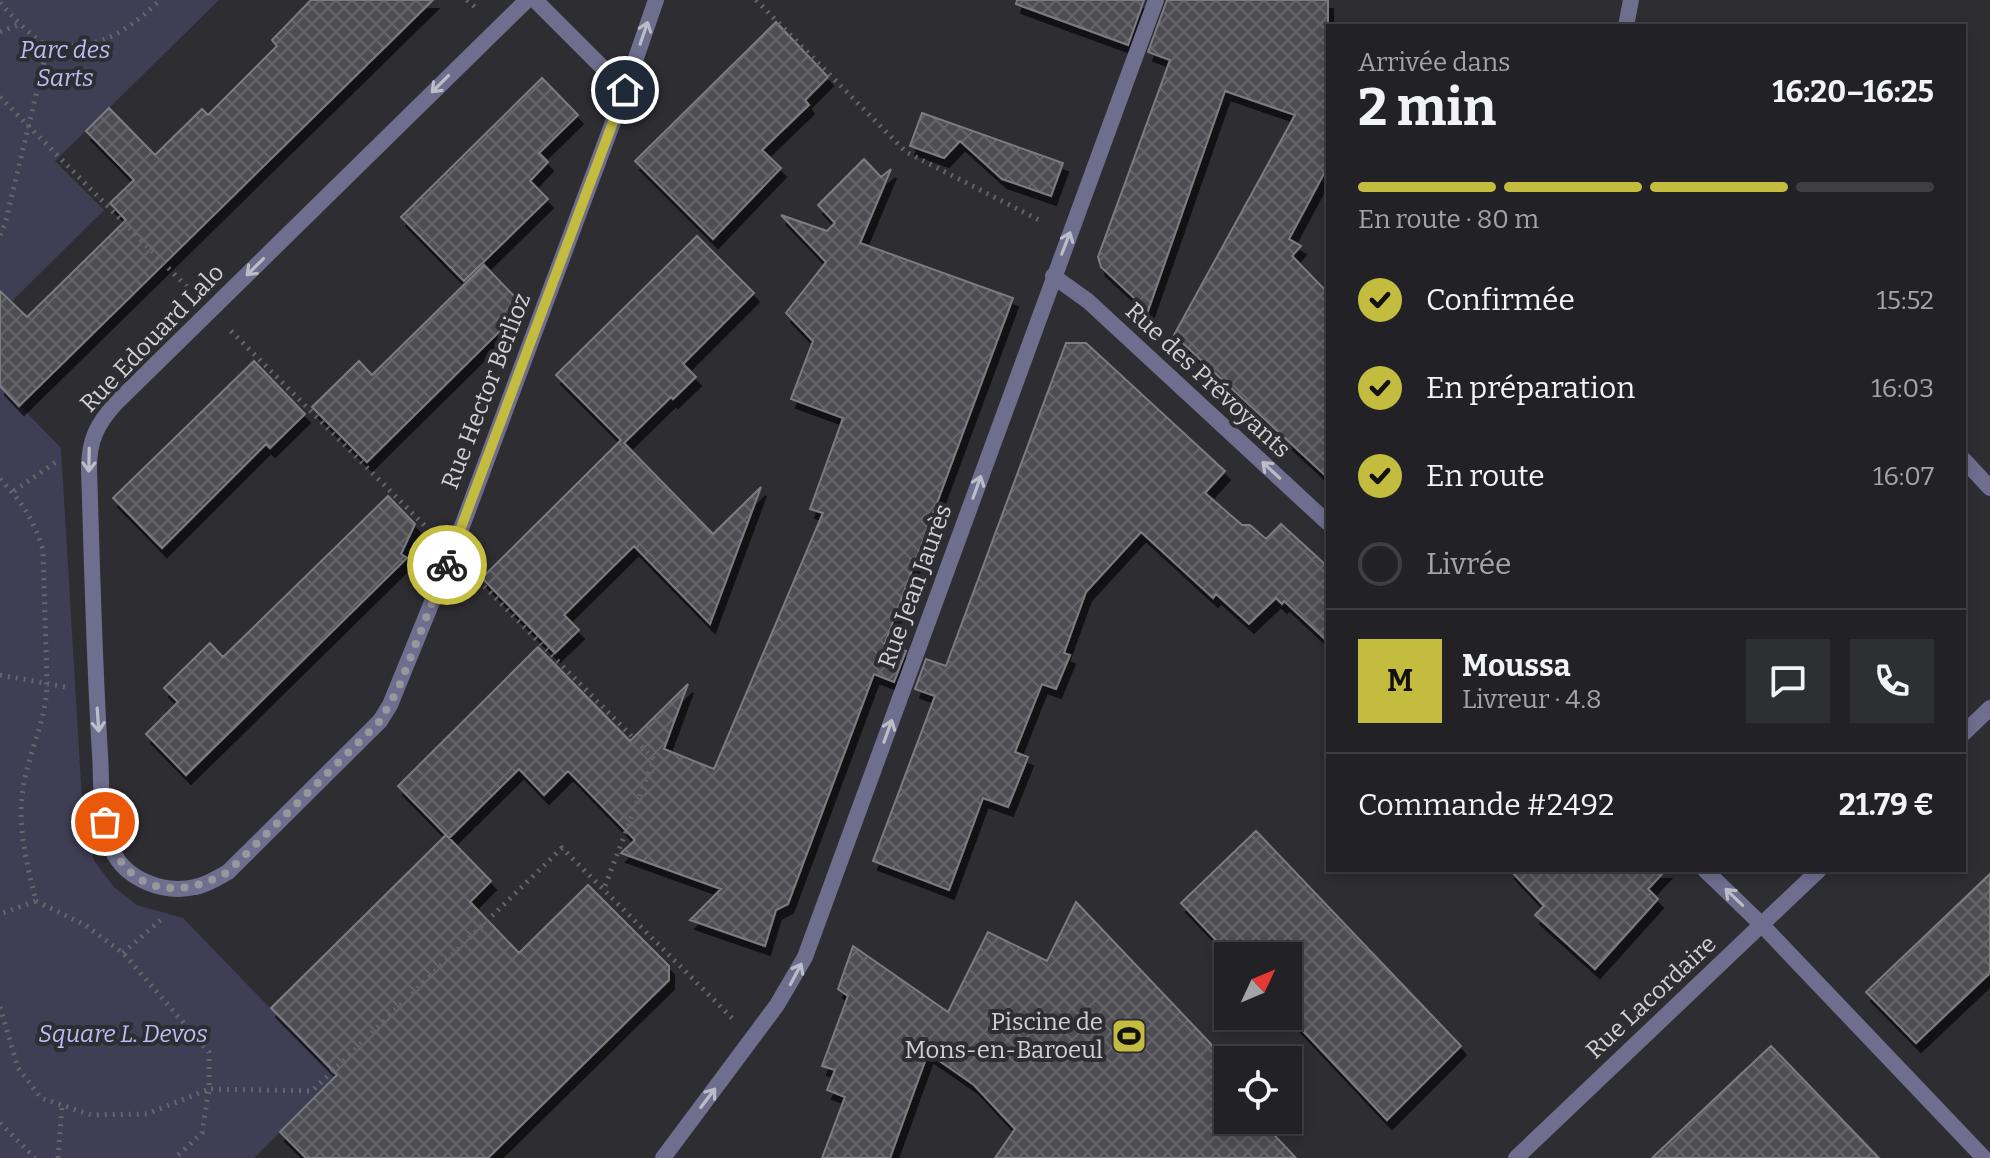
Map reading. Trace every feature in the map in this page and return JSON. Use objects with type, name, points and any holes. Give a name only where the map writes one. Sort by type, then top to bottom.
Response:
[{"type":"street","name":"Rue Edouard Lalo","points":[[130,872],[112,850],[105,822],[96,685],[89,447],[94,432],[103,417],[527,0]]},
{"type":"street","points":[[535,0],[625,90]]},
{"type":"street","name":"Rue Hector Berlioz","points":[[130,872],[154,886],[185,889],[210,883],[228,872],[380,721],[390,705],[452,553],[656,0]]},
{"type":"street","name":"Rue Jean Jaurès","points":[[663,1158],[792,983],[813,936],[1156,0]]},
{"type":"street","points":[[1626,24],[1631,0]]},
{"type":"street","name":"Rue des Prévoyants","points":[[1053,276],[1088,301],[1326,521]]},
{"type":"street","points":[[1966,462],[1990,488]]},
{"type":"street","points":[[1966,731],[1990,708]]},
{"type":"street","points":[[1707,872],[1762,925],[1984,1158]]},
{"type":"street","name":"Rue Lacordaire","points":[[1516,1158],[1817,872]]},
{"type":"path","points":[[0,3],[48,45],[74,46],[108,40],[140,19],[160,0]]},
{"type":"path","points":[[756,0],[906,152],[1069,235]]},
{"type":"path","points":[[0,32],[21,24]]},
{"type":"path","points":[[0,235],[48,45]]},
{"type":"path","points":[[0,97],[210,311]]},
{"type":"path","points":[[14,491],[61,459],[89,447]]},
{"type":"path","points":[[1,483],[14,491],[37,529],[43,550],[46,703],[22,790],[22,843],[36,901]]},
{"type":"path","points":[[0,675],[75,689],[96,685]]},
{"type":"path","points":[[0,1007],[18,1068],[41,1098],[91,1115],[147,1114],[209,1089],[312,1091],[562,848],[753,1039]]},
{"type":"path","points":[[0,914],[36,901],[85,925],[123,953],[209,1052],[209,1089],[202,1133],[175,1158]]},
{"type":"path","points":[[58,1158],[62,1105]]},
{"type":"path","points":[[0,1123],[35,1158]]},
{"type":"green space","name":"Parc des Sarts","points":[[0,0],[219,0],[55,161],[104,210],[0,313]]},
{"type":"green space","name":"Square L. Devos","points":[[0,385],[61,448],[84,834],[95,862],[114,887],[137,905],[183,918],[336,1076],[254,1158],[0,1158]]},
{"type":"building","points":[[311,0],[433,0],[19,406],[0,386],[0,291],[27,317],[126,220],[110,203],[134,180],[86,131],[109,108],[155,155],[202,109],[208,115],[277,46],[272,40]]},
{"type":"building","points":[[1017,0],[1144,0],[1128,45],[1016,4]]},
{"type":"building","points":[[1167,0],[1328,0],[1326,170],[1289,239],[1301,246],[1292,256],[1326,291],[1326,476],[1174,335],[1295,115],[1225,91],[1148,311],[1101,267],[1098,257],[1170,60],[1148,52]]},
{"type":"building","points":[[776,22],[828,77],[805,100],[809,105],[762,150],[781,168],[713,239],[635,161]]},
{"type":"building","points":[[542,78],[578,115],[539,153],[548,162],[530,181],[548,199],[464,281],[401,217]]},
{"type":"building","points":[[922,113],[1063,163],[1051,196],[1002,179],[960,141],[944,158],[910,146]]},
{"type":"building","points":[[864,159],[881,177],[891,169],[860,243],[1013,298],[885,643],[906,651],[894,682],[874,674],[788,904],[776,910],[765,946],[690,920],[721,889],[621,853],[635,840],[568,771],[544,795],[519,769],[449,838],[398,786],[538,647],[630,741],[688,684],[664,749],[714,769],[823,513],[810,509],[843,418],[791,399],[813,341],[786,313],[826,262],[781,215],[827,231],[835,223],[818,205]]},
{"type":"building","points":[[697,236],[754,293],[683,364],[696,377],[624,443],[713,534],[761,487],[710,624],[634,546],[564,615],[579,630],[555,653],[482,578],[621,440],[556,375]]},
{"type":"building","points":[[484,265],[516,298],[502,329],[367,462],[312,407],[359,361],[372,375]]},
{"type":"building","points":[[1066,343],[1086,343],[1225,471],[1205,493],[1242,525],[1250,525],[1266,539],[1281,524],[1326,565],[1326,640],[1284,601],[1282,604],[1276,598],[1249,624],[1216,594],[1213,598],[1141,532],[1086,592],[1064,653],[1070,655],[1056,689],[1042,684],[1015,752],[1028,757],[1008,807],[983,798],[949,890],[873,861],[935,696],[915,689],[926,659],[946,666]]},
{"type":"building","points":[[254,361],[305,414],[270,448],[266,444],[162,548],[113,498]]},
{"type":"building","points":[[388,496],[415,524],[401,554],[407,558],[186,775],[146,734],[178,702],[164,688],[210,643],[223,657]]},
{"type":"building","points":[[1256,831],[1461,1046],[1387,1120],[1302,1030],[1302,942],[1218,942],[1181,903]]},
{"type":"building","points":[[446,835],[491,881],[470,902],[519,953],[588,885],[669,966],[669,980],[488,1158],[306,1158],[280,1132],[337,1075],[271,1008]]},
{"type":"building","points":[[1512,872],[1664,872],[1648,889],[1658,899],[1595,969],[1535,915],[1544,906]]},
{"type":"building","points":[[1990,874],[1990,973],[1916,1043],[1866,992]]},
{"type":"building","points":[[1076,902],[1214,1047],[1214,1134],[1273,1134],[1296,1158],[995,1158],[1015,1129],[974,1085],[928,1053],[890,1158],[822,1158],[845,1097],[827,1090],[835,1070],[822,1066],[848,996],[838,989],[853,946],[948,1012],[988,932],[1047,961]]},
{"type":"building","points":[[1771,1046],[1879,1158],[1652,1158],[1740,1075]]},
{"type":"way so far","points":[[105,822],[112,850],[119,861],[141,880],[154,886],[169,889],[198,887],[228,872],[380,721],[398,689],[447,565]]},
{"type":"place","name":"Piscine de Mons-en-Baroeul","points":[[1129,1036]]},
{"type":"route","points":[[447,565],[625,90]]}]
